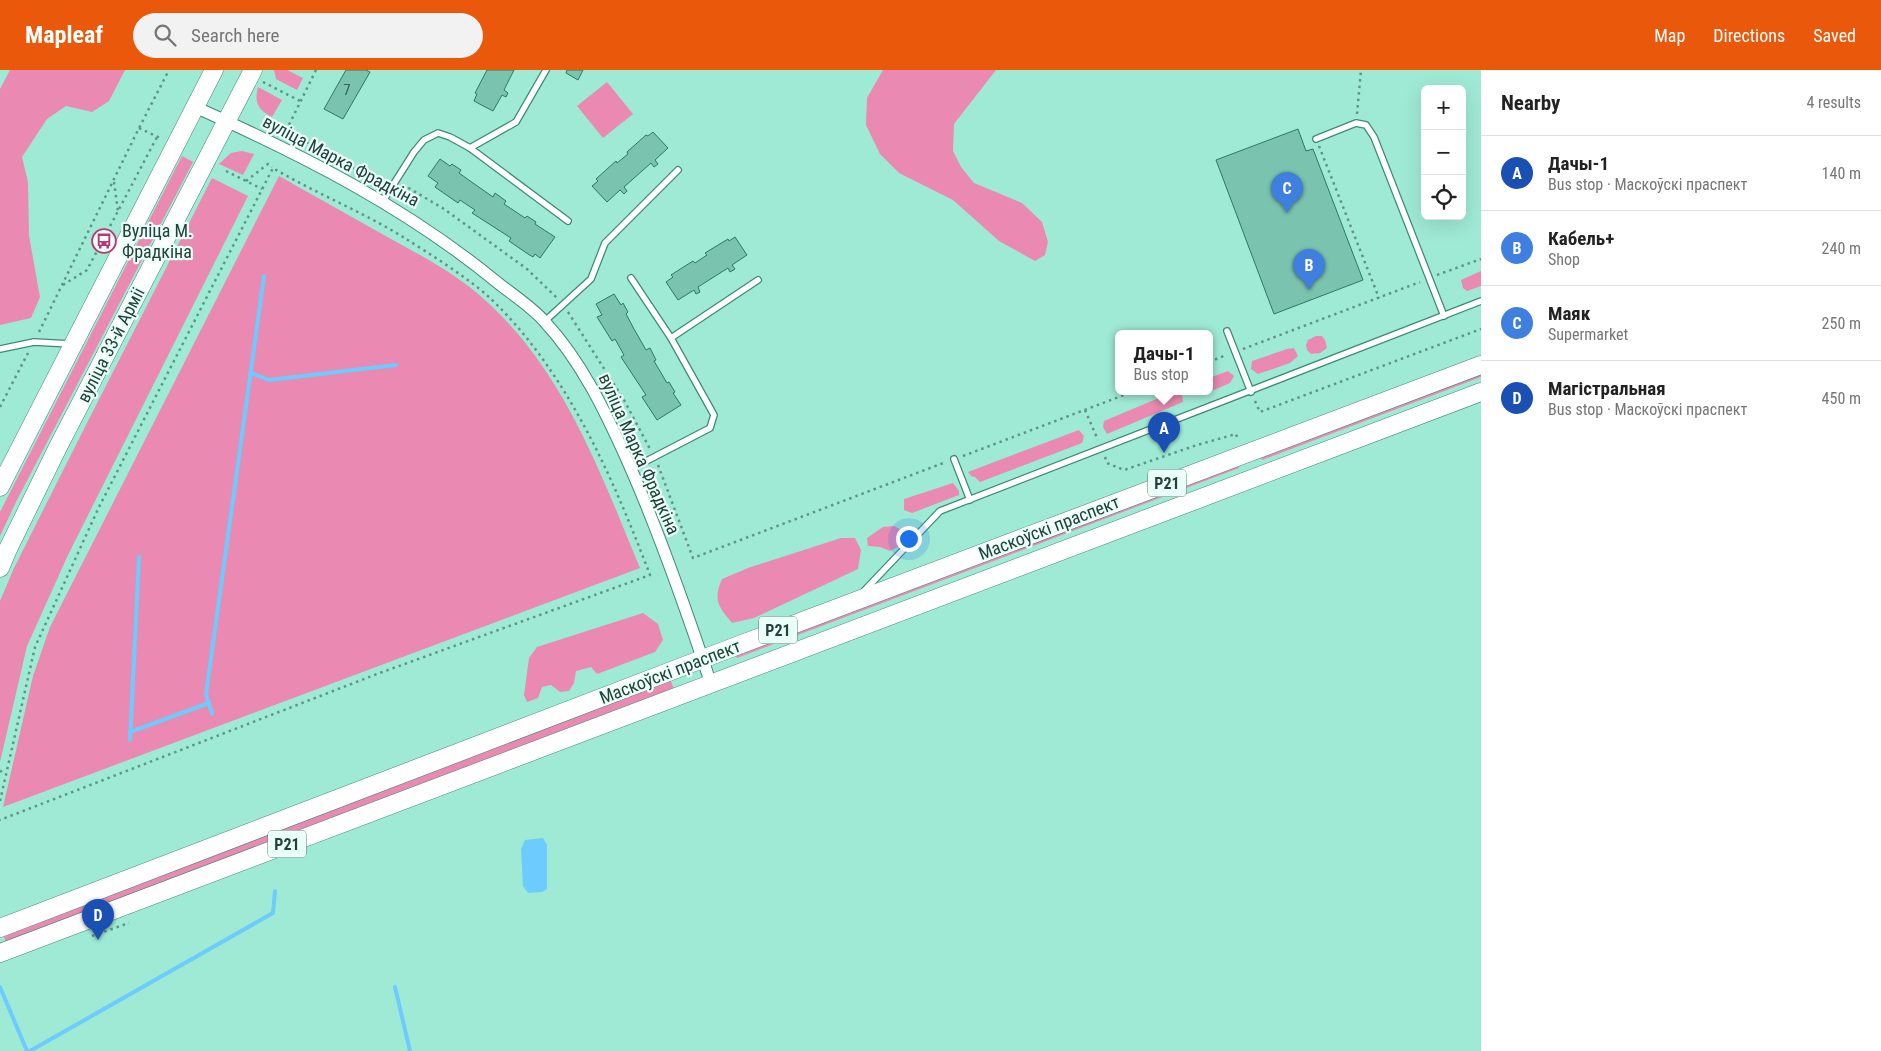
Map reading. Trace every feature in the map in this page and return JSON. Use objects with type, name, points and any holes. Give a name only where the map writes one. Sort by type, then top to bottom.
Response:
[{"type":"main road","name":"вуліца 33-й Арміі","points":[[0,487],[214,70]]},
{"type":"main road","name":"вуліца 33-й Арміі","points":[[0,568],[58,447],[227,122],[255,74]]},
{"type":"main road","name":"Маскоўскі праспект","points":[[0,928],[1481,365]]},
{"type":"main road","name":"Маскоўскі праспект","points":[[0,953],[1481,392]]},
{"type":"street","name":"вуліца Марка Фрадкіна","points":[[195,107],[293,153],[411,218],[474,263],[545,321],[581,369],[608,419],[631,468],[652,518],[710,684]]},
{"type":"lane","points":[[470,148],[516,122],[546,70]]},
{"type":"lane","points":[[1316,139],[1356,123],[1366,124],[1374,137],[1444,316]]},
{"type":"lane","points":[[383,201],[424,140],[438,133],[470,148],[568,221]]},
{"type":"lane","points":[[545,321],[591,279],[605,243],[678,170]]},
{"type":"lane","points":[[631,278],[671,338],[714,415],[710,428],[631,468]]},
{"type":"lane","points":[[671,338],[758,280]]},
{"type":"lane","points":[[854,602],[940,511],[1251,392],[1481,301]]},
{"type":"lane","points":[[1227,332],[1251,392]]},
{"type":"lane","points":[[0,349],[34,342],[73,344]]},
{"type":"lane","points":[[954,459],[970,500]]},
{"type":"path","points":[[0,407],[169,70]]},
{"type":"path","points":[[286,130],[316,70]]},
{"type":"path","points":[[1356,123],[1361,70]]},
{"type":"path","points":[[255,74],[300,101]]},
{"type":"path","points":[[139,128],[162,139]]},
{"type":"path","points":[[62,285],[87,270],[157,137]]},
{"type":"path","points":[[1316,139],[1379,298]]},
{"type":"path","points":[[0,820],[377,674],[650,575],[634,532],[583,423],[540,358],[489,298],[403,237],[370,218],[302,185],[268,164],[246,181]]},
{"type":"path","points":[[0,801],[34,647],[98,507],[273,168]]},
{"type":"path","points":[[226,171],[262,189]]},
{"type":"path","points":[[114,180],[118,211]]},
{"type":"path","points":[[1213,360],[1481,259]]},
{"type":"path","points":[[1251,392],[1260,412],[1481,328]]},
{"type":"path","points":[[693,558],[1124,395]]},
{"type":"path","points":[[1085,410],[1107,463],[1124,470],[1236,434],[1238,440]]},
{"type":"path","points":[[0,772],[7,767]]},
{"type":"shaded area","points":[[10,70],[125,70],[109,101],[92,112],[66,106],[47,119],[22,157],[28,182],[29,236],[40,297],[31,318],[0,325],[0,89]]},
{"type":"shaded area","points":[[274,70],[287,70],[303,78],[297,90],[276,79]]},
{"type":"shaded area","points":[[883,70],[996,70],[954,124],[953,151],[961,167],[974,183],[1022,203],[1042,222],[1048,242],[1045,255],[1035,261],[999,241],[953,200],[899,173],[880,154],[866,125],[867,98]]},
{"type":"shaded area","points":[[607,82],[633,114],[603,138],[577,106]]},
{"type":"shaded area","points":[[258,87],[282,100],[272,117],[258,105]]},
{"type":"shaded area","points":[[242,151],[254,154],[243,175],[219,164],[231,153]]},
{"type":"shaded area","points":[[182,156],[193,162],[0,536],[0,512]]},
{"type":"shaded area","points":[[279,176],[440,267],[486,301],[513,329],[559,391],[578,426],[595,461],[640,568],[3,807],[33,676],[50,627]]},
{"type":"shaded area","points":[[212,178],[248,196],[68,555],[27,646],[0,762],[0,601],[14,568]]},
{"type":"shaded area","points":[[1481,271],[1481,286],[1467,291],[1463,288],[1461,280]]},
{"type":"shaded area","points":[[1316,336],[1322,336],[1327,348],[1320,353],[1311,354],[1307,350],[1306,345],[1308,340]]},
{"type":"shaded area","points":[[1294,348],[1298,356],[1290,363],[1258,374],[1251,369],[1252,361]]},
{"type":"shaded area","points":[[1228,371],[1234,376],[1230,383],[1213,390],[1213,377]]},
{"type":"shaded area","points":[[1481,372],[1481,377],[1262,460],[1260,455]]},
{"type":"shaded area","points":[[1166,395],[1182,395],[1183,402],[1107,434],[1103,427],[1104,421]]},
{"type":"shaded area","points":[[1079,430],[1084,436],[1082,443],[980,482],[968,472]]},
{"type":"shaded area","points":[[1237,464],[1239,468],[737,658],[734,653]]},
{"type":"shaded area","points":[[953,483],[959,491],[959,495],[912,513],[904,510],[904,499]]},
{"type":"shaded area","points":[[894,526],[904,531],[898,547],[890,551],[880,547],[868,546],[867,538],[883,527]]},
{"type":"shaded area","points":[[841,538],[855,538],[861,550],[858,569],[754,618],[732,623],[720,607],[718,592],[722,579],[748,568]]},
{"type":"shaded area","points":[[643,613],[658,624],[663,640],[655,652],[597,674],[591,667],[576,671],[574,683],[569,691],[560,692],[551,685],[542,687],[538,698],[527,702],[524,695],[529,658],[537,647]]},
{"type":"shaded area","points":[[670,679],[674,689],[6,942],[2,932]]},
{"type":"water","points":[[543,838],[547,845],[547,889],[542,892],[528,893],[523,886],[521,849],[525,840]]},
{"type":"building","points":[[346,70],[366,70],[370,72],[343,119],[324,109]]},
{"type":"building","points":[[487,70],[514,70],[504,90],[508,93],[506,97],[502,95],[493,111],[474,101],[477,94],[475,93]]},
{"type":"building","points":[[567,70],[583,70],[578,80],[566,73]]},
{"type":"building","points":[[1298,129],[1306,151],[1313,149],[1363,280],[1274,314],[1216,160]]},
{"type":"building","points":[[653,132],[668,148],[655,160],[658,164],[654,167],[651,163],[624,187],[627,191],[624,194],[620,190],[607,202],[592,186],[598,181],[596,179],[616,161],[617,163],[628,154],[627,152],[646,135],[648,136]]},
{"type":"building","points":[[440,159],[450,166],[452,164],[461,170],[459,173],[493,197],[495,193],[506,201],[504,204],[525,218],[527,216],[536,222],[535,224],[555,237],[540,258],[535,254],[533,257],[528,254],[509,241],[511,238],[472,213],[475,210],[460,200],[458,203],[435,187],[438,183],[428,176]]},
{"type":"building","points":[[735,237],[747,255],[732,265],[735,269],[730,272],[728,268],[698,287],[700,292],[696,294],[694,290],[678,300],[666,282],[673,277],[671,275],[693,261],[695,263],[707,255],[705,253],[728,239],[729,241]]},
{"type":"building","points":[[614,294],[621,305],[623,303],[628,312],[626,314],[634,329],[646,350],[650,348],[656,360],[654,361],[667,383],[669,382],[675,392],[673,393],[681,405],[657,420],[642,397],[646,395],[621,357],[624,355],[615,339],[612,341],[597,317],[602,315],[596,304]]},
{"type":"waterway","points":[[212,714],[206,694],[264,276]]},
{"type":"waterway","points":[[251,373],[269,380],[396,365]]},
{"type":"waterway","points":[[130,740],[139,557]]},
{"type":"waterway","points":[[130,732],[209,703]]},
{"type":"waterway","points":[[30,1051],[273,913],[275,891]]},
{"type":"waterway","points":[[0,987],[27,1051]]},
{"type":"waterway","points":[[395,987],[410,1051]]},
{"type":"place","name":"Маяк","points":[[1287,213]]},
{"type":"place","name":"Вуліца М. Фрадкіна","points":[[104,241]]},
{"type":"place","name":"Кабель+","points":[[1309,290]]},
{"type":"place","name":"Дачы-1","points":[[1164,453]]},
{"type":"place","name":"Магістральная","points":[[98,940]]}]
